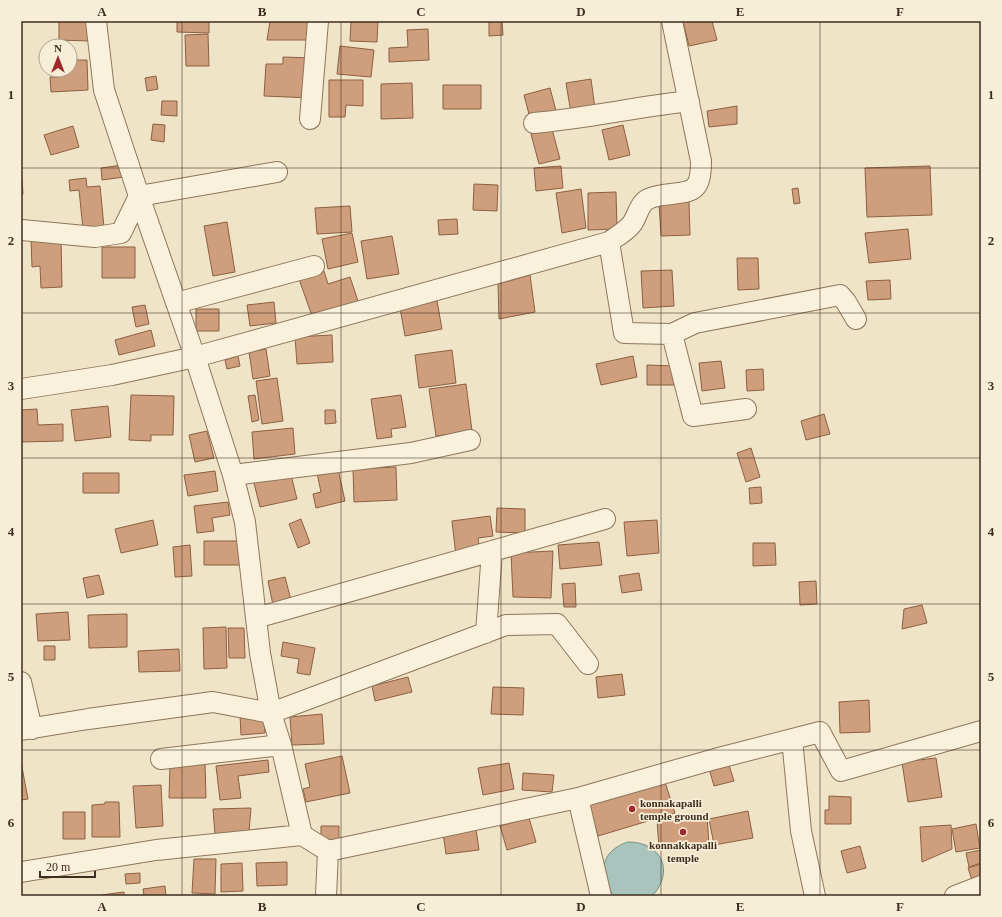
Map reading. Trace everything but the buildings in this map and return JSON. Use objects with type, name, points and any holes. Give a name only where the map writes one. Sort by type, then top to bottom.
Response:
[{"type":"street","points":[[96,21],[104,90],[195,357],[233,475],[245,522],[260,653],[271,714],[281,745],[302,835]]},
{"type":"street","points":[[310,119],[318,21]]},
{"type":"street","points":[[21,389],[112,375],[195,357],[609,242],[632,224],[643,204],[647,200],[658,196],[691,191],[696,187],[700,177],[701,161],[672,21]]},
{"type":"street","points":[[534,123],[570,120],[645,106],[689,101]]},
{"type":"street","points":[[139,196],[277,172]]},
{"type":"street","points":[[22,230],[95,237],[121,233],[139,196]]},
{"type":"street","points":[[609,242],[624,333],[672,334],[695,323],[840,295],[856,319]]},
{"type":"street","points":[[176,303],[314,266]]},
{"type":"street","points":[[672,334],[693,416],[746,409]]},
{"type":"street","points":[[233,475],[411,453],[470,440]]},
{"type":"street","points":[[256,618],[605,519]]},
{"type":"street","points":[[486,633],[492,551]]},
{"type":"street","points":[[21,682],[27,729],[214,702],[271,714],[506,625],[557,624],[588,664]]},
{"type":"street","points":[[21,872],[156,850],[302,835],[328,851],[578,798],[715,759],[820,732],[841,770],[981,731]]},
{"type":"street","points":[[792,739],[801,831],[815,896]]},
{"type":"street","points":[[160,759],[281,745]]},
{"type":"street","points":[[578,798],[601,896]]},
{"type":"street","points":[[326,896],[328,851]]},
{"type":"street","points":[[955,896],[981,886]]},
{"type":"water","points":[[628,842],[640,843],[649,847],[657,853],[661,860],[663,877],[659,887],[652,896],[615,896],[608,887],[604,871],[606,859],[617,847]]},
{"type":"place","name":"konnakapalli temple ground","points":[[632,809]]},
{"type":"place","name":"konnakkapalli temple","points":[[683,832]]}]
